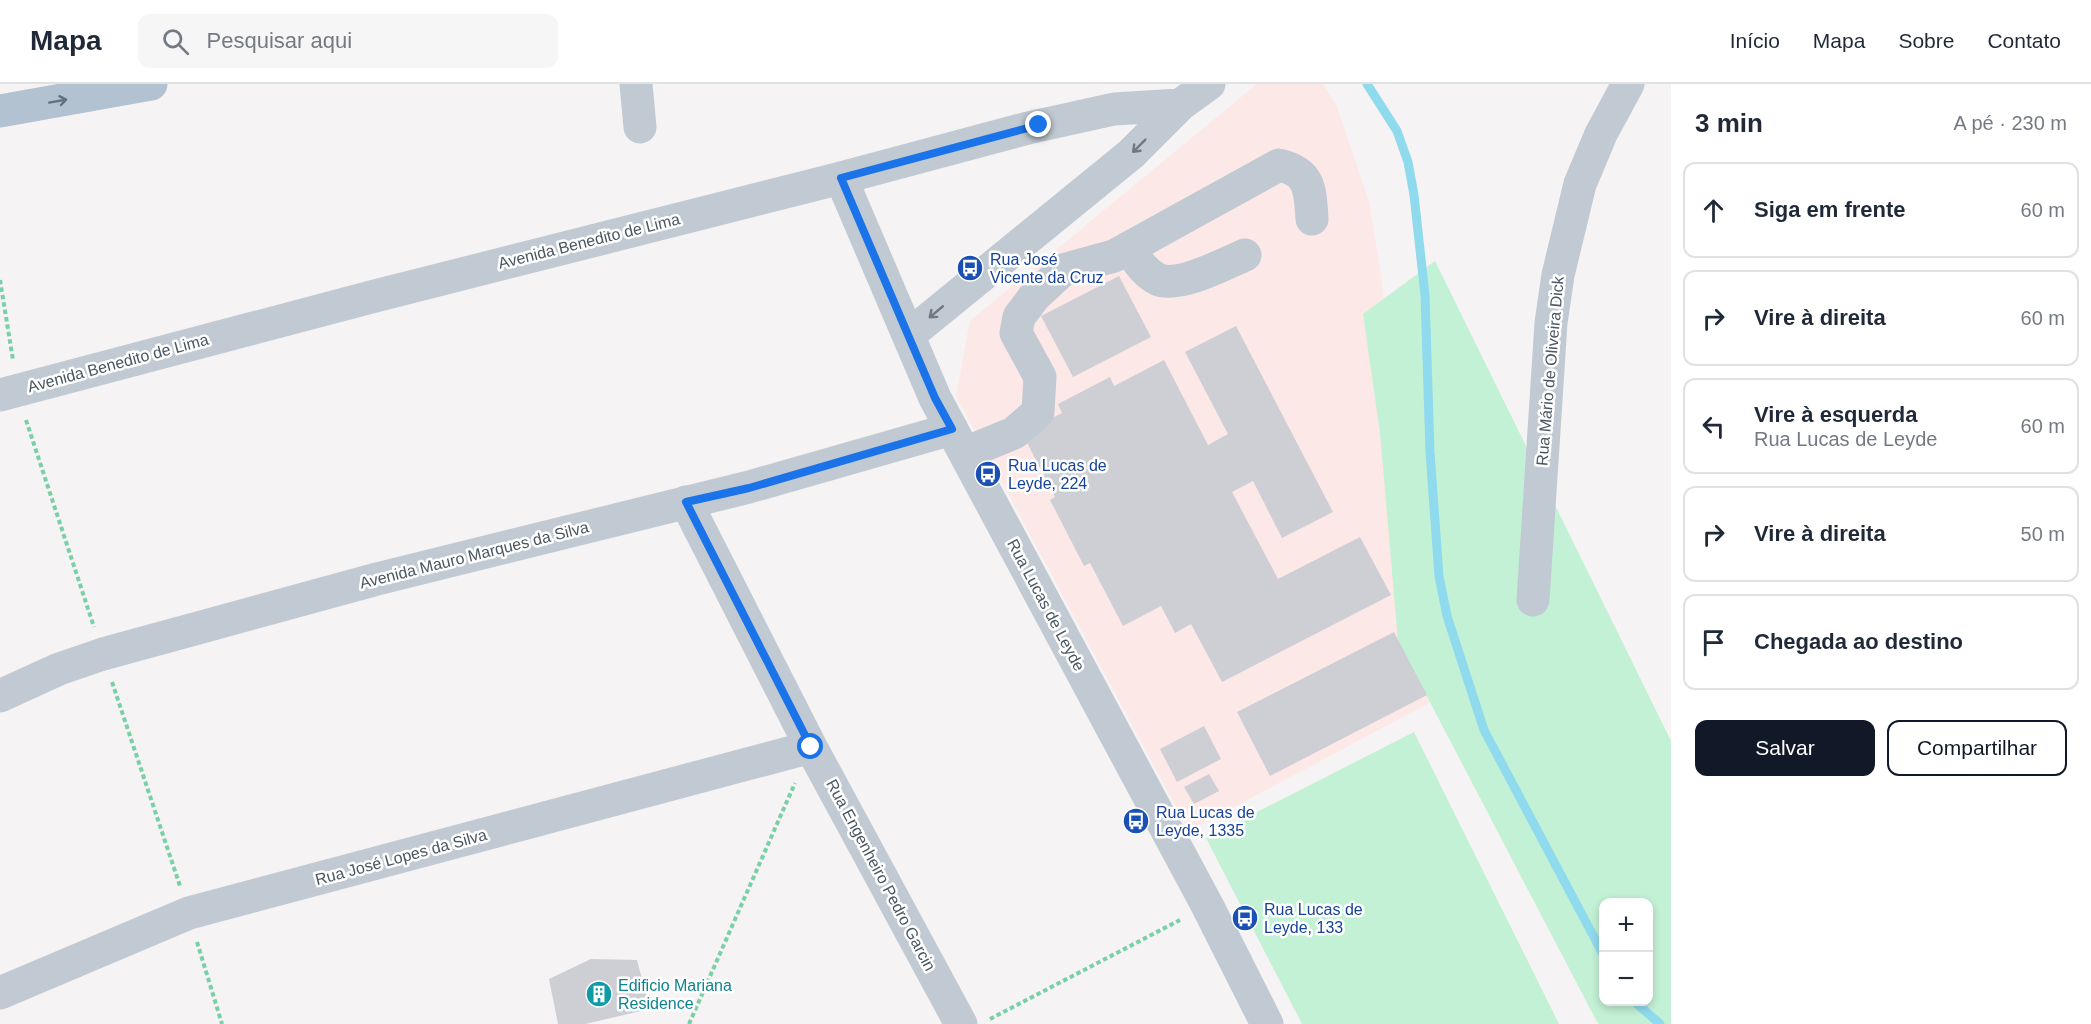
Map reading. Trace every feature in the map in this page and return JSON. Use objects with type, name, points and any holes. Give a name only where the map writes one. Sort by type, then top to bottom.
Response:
[{"type":"main road","points":[[0,111],[151,84]]},
{"type":"street","points":[[636,84],[640,127]]},
{"type":"street","points":[[909,335],[1131,154],[1180,105],[1209,84]]},
{"type":"street","name":"Rua Mário de Oliveira Dick","points":[[1533,600],[1551,323],[1558,275],[1580,184],[1601,134],[1628,84]]},
{"type":"street","name":"Avenida Benedito de Lima","points":[[10,392],[1039,125],[1114,110],[1180,105]]},
{"type":"street","points":[[1245,255],[1195,276],[1170,282],[1158,279],[1143,269],[1128,248],[1279,165],[1292,168],[1305,178],[1311,193],[1312,219]]},
{"type":"street","name":"Rua Lucas de Leyde","points":[[841,178],[935,398],[1207,905],[1267,1024]]},
{"type":"street","name":"Avenida Mauro Marques da Silva","points":[[0,696],[59,669],[103,654],[377,579],[686,502],[959,441],[1014,433],[1038,412],[1040,377],[1016,333],[1019,317],[1034,297],[1064,270],[1114,256],[1128,248]]},
{"type":"street","name":"Rua Engenheiro Pedro Garcin","points":[[686,502],[811,747],[961,1024]]},
{"type":"street","name":"Rua José Lopes da Silva","points":[[0,993],[189,913],[811,747]]},
{"type":"path","points":[[0,280],[10,392],[28,430],[189,913],[222,1024]]},
{"type":"path","points":[[689,1024],[811,747]]},
{"type":"path","points":[[981,1024],[1207,905]]},
{"type":"shaded area","points":[[1257,84],[1323,84],[1337,107],[1369,202],[1381,275],[1429,703],[1189,831],[956,396],[970,321]]},
{"type":"green space","points":[[1435,261],[1671,741],[1671,1024],[1599,1024],[1596,1020],[1398,641],[1380,433],[1363,314]]},
{"type":"green space","points":[[1414,732],[1559,1024],[1302,1024],[1206,838]]},
{"type":"building","points":[[1119,276],[1151,337],[1073,377],[1041,316]]},
{"type":"building","points":[[1236,326],[1333,512],[1282,538],[1253,481],[1232,492],[1278,579],[1360,537],[1391,595],[1222,682],[1191,624],[1175,633],[1161,606],[1123,626],[1090,563],[1084,566],[1050,500],[1055,497],[1022,433],[1062,413],[1058,404],[1110,377],[1114,386],[1164,360],[1208,445],[1228,434],[1185,352]]},
{"type":"building","points":[[1394,632],[1427,695],[1270,776],[1237,712]]},
{"type":"building","points":[[1204,726],[1221,759],[1177,782],[1160,749]]},
{"type":"building","points":[[1209,774],[1219,791],[1194,804],[1184,787]]},
{"type":"building","name":"Edificio Mariana Residence","points":[[591,959],[637,960],[650,1009],[585,1024],[558,1024],[549,979]]},
{"type":"waterway","points":[[1367,84],[1397,131],[1408,162],[1414,195],[1425,295],[1430,452],[1439,576],[1447,616],[1484,730],[1602,952]]},
{"type":"waterway","points":[[1640,1006],[1660,1024]]},
{"type":"place","name":"Rua José Vicente da Cruz","points":[[970,268]]},
{"type":"place","name":"Rua Lucas de Leyde, 224","points":[[988,474]]},
{"type":"place","name":"Rua Lucas de Leyde, 1335","points":[[1136,821]]},
{"type":"place","name":"Rua Lucas de Leyde, 133","points":[[1245,918]]},
{"type":"place","name":"Edificio Mariana Residence","points":[[599,994]]},
{"type":"route","points":[[811,747],[686,502],[749,488],[952,429],[935,398],[841,178],[1039,125]]}]
